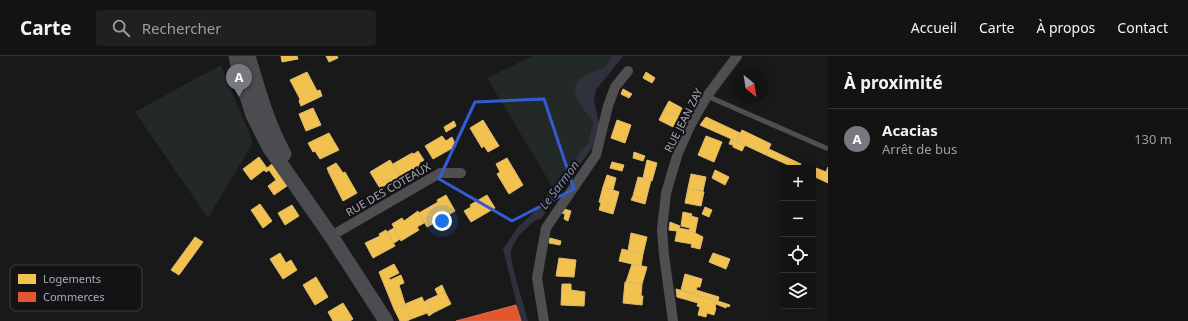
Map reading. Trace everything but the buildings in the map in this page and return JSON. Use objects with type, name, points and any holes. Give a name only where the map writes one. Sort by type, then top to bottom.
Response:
[{"type":"main road","points":[[236,56],[253,115],[269,147],[331,236],[386,321]]},
{"type":"main road","points":[[248,56],[265,110],[277,141],[331,236]]},
{"type":"street","name":"RUE JEAN ZAY","points":[[673,321],[662,229],[666,193],[678,153],[707,96],[737,56]]},
{"type":"street","points":[[544,321],[537,278],[546,228],[596,155],[608,106],[615,87],[628,71]]},
{"type":"street","name":"RUE DES COTEAUX","points":[[331,236],[440,173],[461,173]]},
{"type":"lane","points":[[707,96],[826,148]]},
{"type":"highlighted area","points":[[544,99],[574,189],[512,221],[439,179],[475,102]]},
{"type":"shaded area","points":[[533,56],[616,56],[575,90],[592,121],[592,130],[588,143],[553,188],[487,78]]},
{"type":"shaded area","points":[[221,65],[253,143],[208,218],[135,112]]},
{"type":"water","name":"Le Sarmon","points":[[613,56],[623,56],[596,90],[594,101],[599,123],[592,148],[541,219],[534,222],[522,232],[512,248],[511,258],[528,321],[521,321],[503,249],[518,227],[533,213],[588,143],[593,123],[577,101],[575,90],[576,84],[584,76],[605,66]]},
{"type":"place","name":"Acacias","points":[[239,97]]}]
